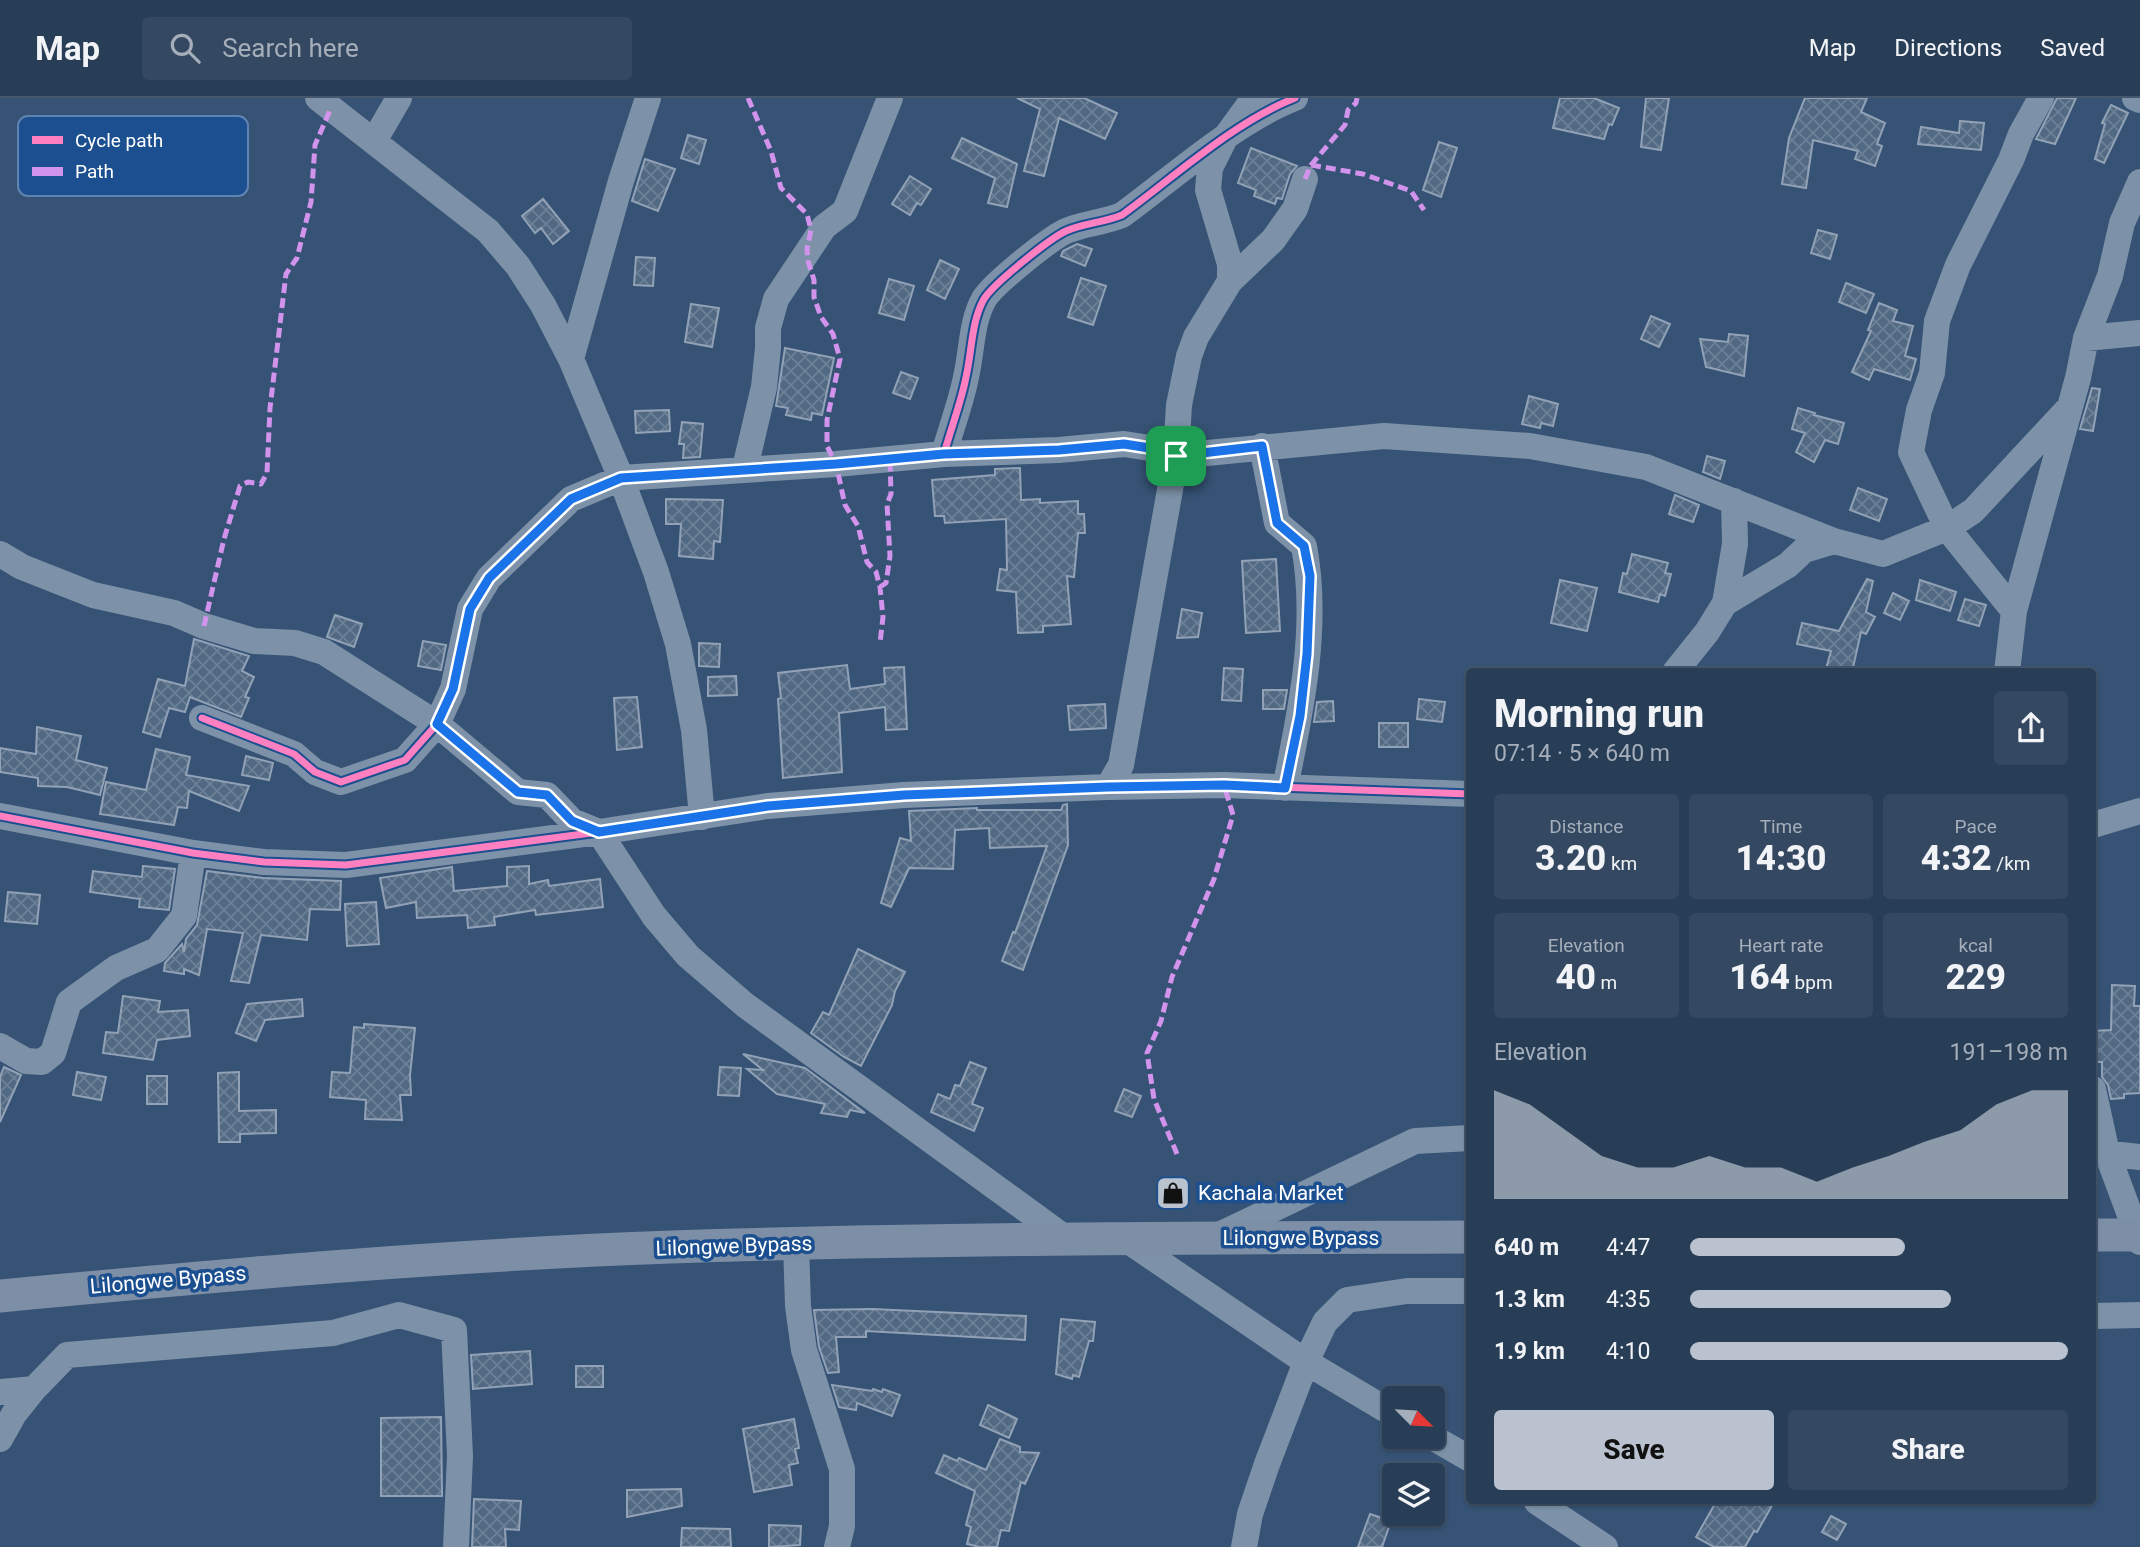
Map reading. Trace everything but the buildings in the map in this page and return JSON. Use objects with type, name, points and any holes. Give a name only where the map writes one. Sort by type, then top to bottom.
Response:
[{"type":"main road","points":[[2096,1235],[2139,1237]]},
{"type":"main road","name":"Lilongwe Bypass","points":[[0,1296],[255,1272],[668,1247],[1124,1238],[1466,1237]]},
{"type":"street","points":[[318,98],[488,231],[518,266],[543,305],[571,359],[621,478],[656,572],[678,644],[694,730],[702,817]]},
{"type":"street","points":[[374,141],[399,98]]},
{"type":"street","points":[[571,359],[621,181],[648,98]]},
{"type":"street","points":[[745,468],[764,387],[768,328],[776,299],[824,227],[845,211],[890,98]]},
{"type":"street","points":[[1230,281],[1230,264],[1208,190],[1210,168],[1226,138],[1254,98]]},
{"type":"street","points":[[944,454],[966,381],[977,317],[994,285],[1064,232],[1085,225],[1105,223],[1122,215],[1226,138],[1294,98]]},
{"type":"street","points":[[2014,611],[1947,528],[1911,452],[1919,410],[1932,373],[1937,321],[1958,265],[2041,98]]},
{"type":"street","points":[[1108,787],[1121,765],[1176,456],[1179,405],[1189,356],[1196,337],[1230,281],[1273,240],[1295,209],[1305,180]]},
{"type":"street","points":[[2007,668],[2014,611],[2078,378],[2086,338],[2110,276],[2122,223],[2140,182]]},
{"type":"street","points":[[2086,338],[2140,333]]},
{"type":"street","points":[[202,718],[294,754],[315,772],[341,782],[405,760],[437,724],[453,689],[470,609],[489,578],[571,499],[621,478],[944,454],[1059,450],[1124,444],[1156,449],[1176,456],[1384,436],[1530,446],[1646,467],[1834,541],[1883,554],[1947,528],[1973,511],[2068,408]]},
{"type":"street","points":[[1262,446],[1277,523],[1304,546],[1310,576],[1307,654],[1300,716],[1285,788]]},
{"type":"street","points":[[1678,668],[1707,632],[1725,603],[1735,544],[1734,501]]},
{"type":"street","points":[[1725,603],[1788,565],[1804,550],[1834,541]]},
{"type":"street","points":[[0,554],[22,567],[93,595],[173,613],[204,626],[254,641],[295,643],[324,652],[437,724],[518,792],[547,795],[572,821],[599,832],[654,916],[688,956],[745,1005],[1068,1240]]},
{"type":"street","points":[[0,816],[193,853],[264,862],[346,865],[599,832],[768,806],[904,795],[1224,785],[1466,794]]},
{"type":"street","points":[[2096,824],[2140,811]]},
{"type":"street","points":[[0,1046],[26,1061],[41,1062],[53,1052],[69,1002],[116,968],[157,950],[184,916],[193,853]]},
{"type":"street","points":[[2096,1116],[2100,1153],[2139,1237]]},
{"type":"street","points":[[1212,1238],[1415,1141],[1466,1138]]},
{"type":"street","points":[[2100,1153],[2140,1157]]},
{"type":"street","points":[[1124,1238],[1306,1362],[1382,1407]]},
{"type":"street","points":[[796,1244],[798,1306],[804,1350],[842,1469],[842,1526],[837,1547]]},
{"type":"street","points":[[1244,1547],[1250,1514],[1267,1464],[1306,1362],[1325,1322],[1347,1300],[1407,1291],[1466,1291]]},
{"type":"street","points":[[0,1439],[14,1414],[68,1354],[333,1333],[399,1315],[454,1330],[460,1457],[456,1547]]},
{"type":"street","points":[[2096,1316],[2140,1315]]},
{"type":"street","points":[[0,1392],[34,1389]]},
{"type":"street","points":[[1446,1445],[1466,1457]]},
{"type":"street","points":[[1540,1504],[1605,1547]]},
{"type":"marked path","points":[[748,98],[771,151],[781,188],[807,214],[811,230],[807,249],[814,280],[814,297],[821,317],[833,334],[840,359],[827,420],[827,446],[836,464],[845,505],[858,526],[867,562],[876,572],[883,617],[880,643]]},
{"type":"marked path","points":[[1305,179],[1311,165],[1345,125],[1348,110],[1356,103],[1357,98]]},
{"type":"marked path","points":[[204,626],[224,539],[240,486],[248,482],[261,484],[267,473],[270,408],[286,274],[297,258],[311,202],[315,145],[331,108]]},
{"type":"marked path","points":[[1311,165],[1363,174],[1411,191],[1424,210]]},
{"type":"marked path","points":[[880,587],[886,583],[890,556],[887,504],[891,494],[890,459]]},
{"type":"marked path","points":[[1177,1154],[1154,1099],[1147,1053],[1161,1021],[1172,977],[1214,879],[1233,815],[1224,785]]},
{"type":"cycle path","points":[[202,718],[294,754],[315,772],[341,782],[405,760],[437,724],[453,689],[470,609],[489,578],[571,499],[621,478],[944,454],[964,387],[974,327],[989,292],[1022,262],[1058,236],[1073,228],[1122,215],[1227,136],[1272,108],[1295,98]]},
{"type":"cycle path","points":[[0,816],[193,853],[264,862],[346,865],[599,832],[768,806],[904,795],[1224,785],[1466,794]]},
{"type":"place","name":"Kachala Market","points":[[1173,1193]]},
{"type":"route","points":[[1124,444],[1156,449],[1176,456],[1262,446],[1277,523],[1304,546],[1310,576],[1307,654],[1300,716],[1285,788],[1224,785],[1108,787],[904,795],[768,806],[599,832],[572,821],[547,795],[518,792],[437,724],[453,689],[470,609],[489,578],[571,499],[621,478],[944,454],[1059,450],[1124,444]]}]
